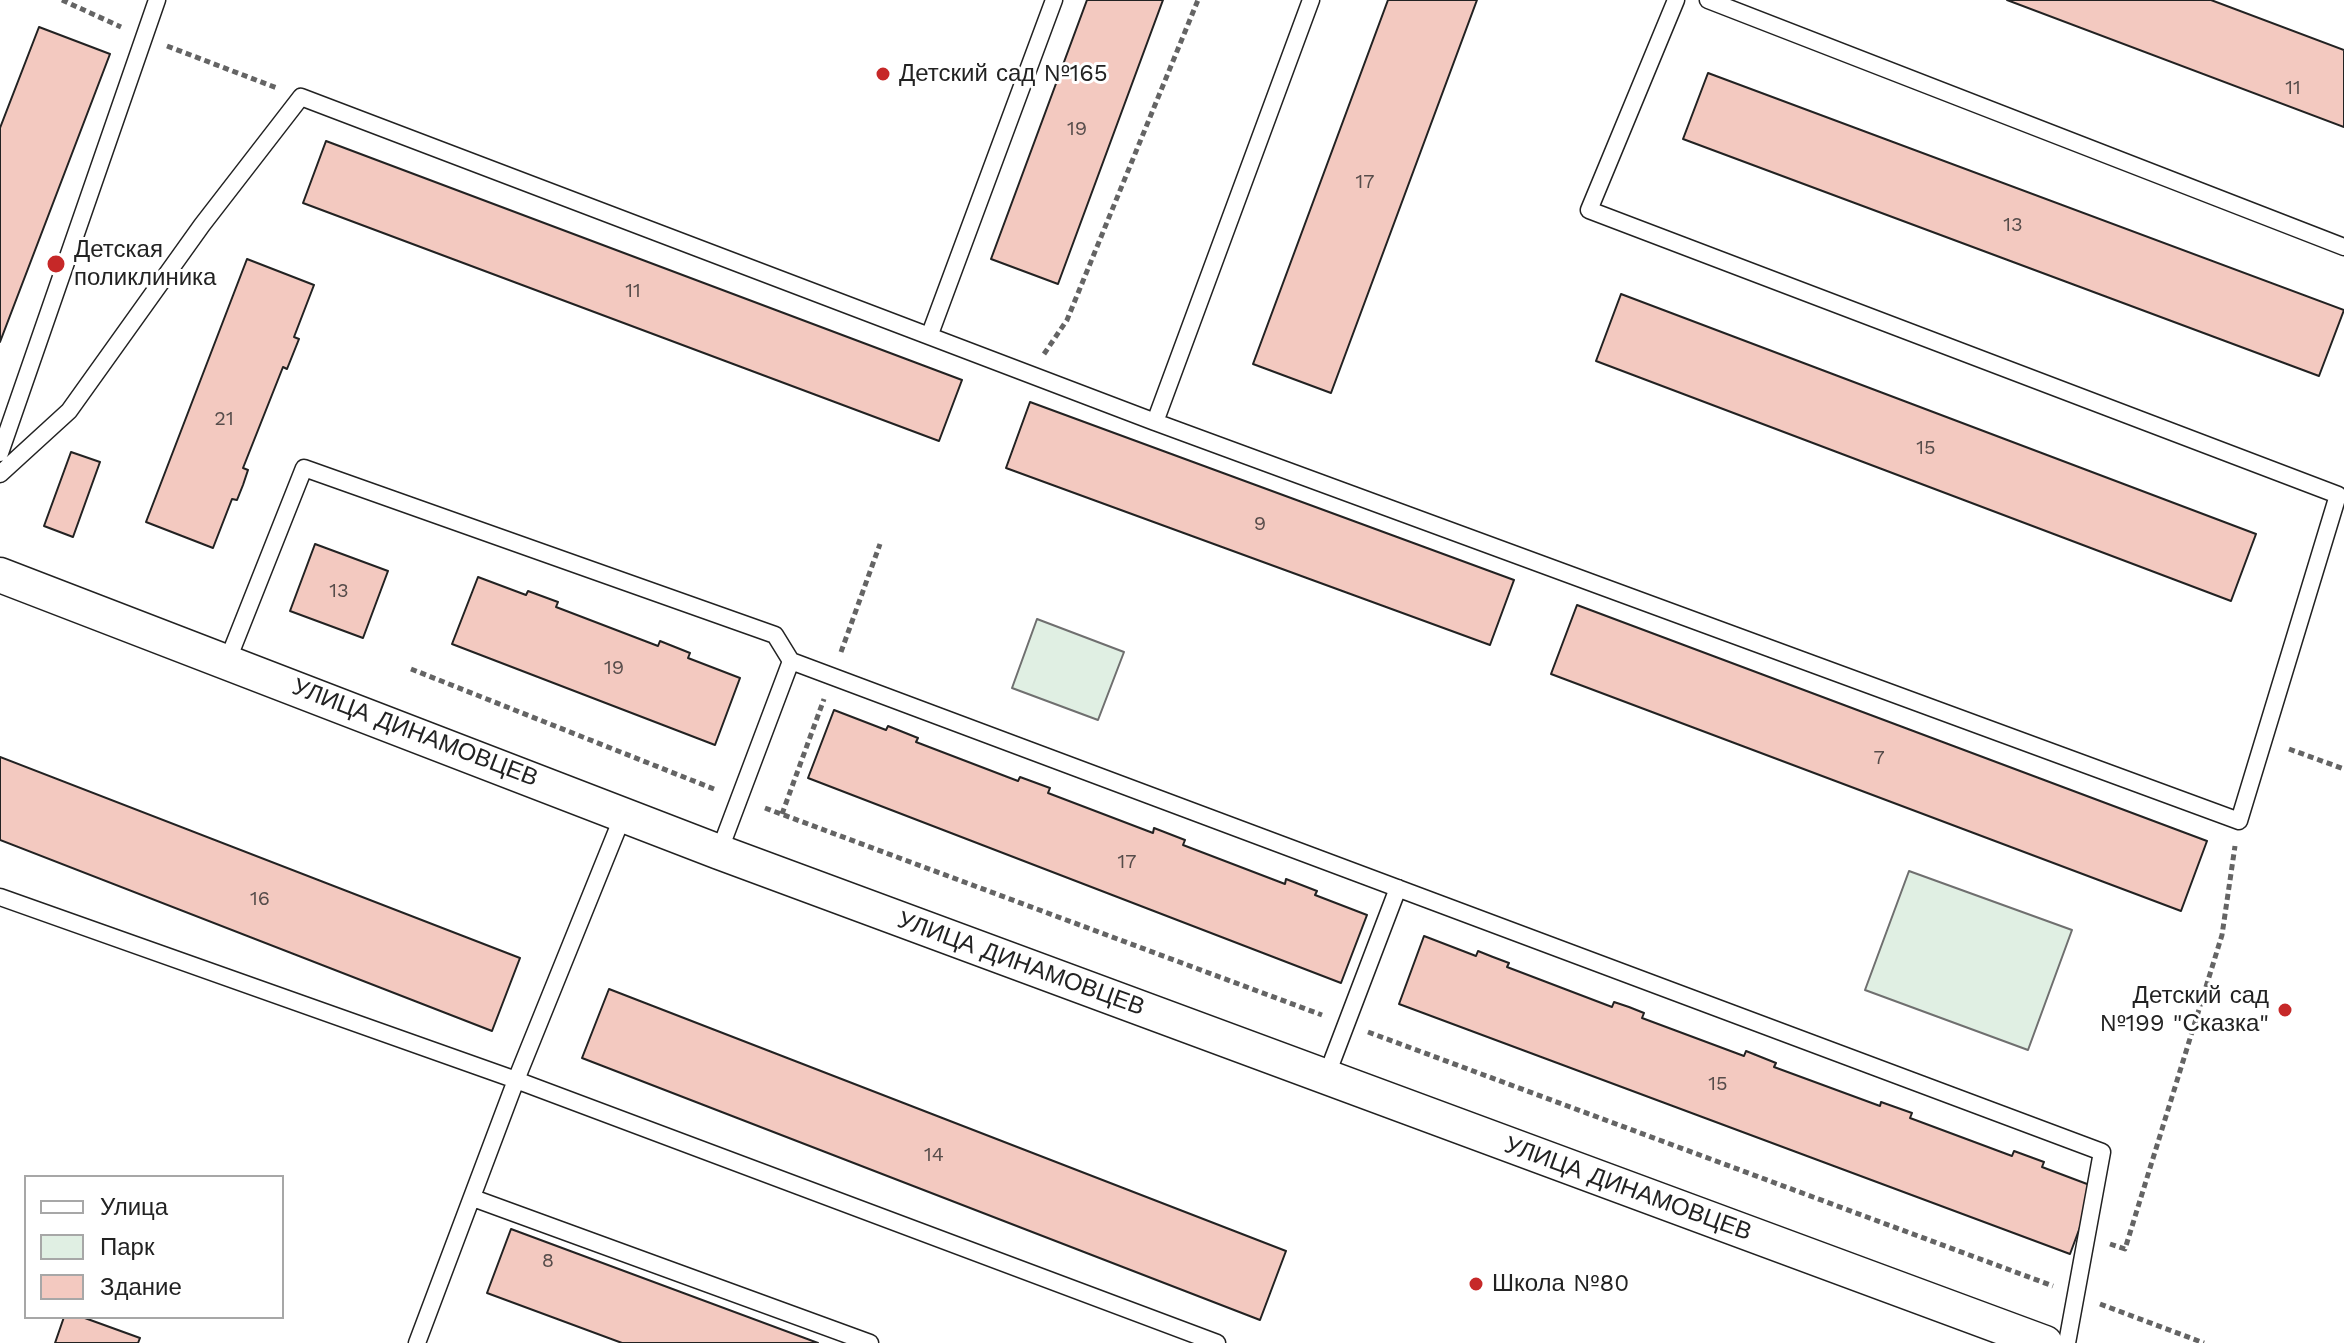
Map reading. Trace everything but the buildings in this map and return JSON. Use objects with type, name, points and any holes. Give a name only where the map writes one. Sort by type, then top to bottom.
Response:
[{"type":"street","name":"УЛИЦА ДИНАМОВЦЕВ","points":[[0,575],[719,852],[2045,1343]]},
{"type":"lane","points":[[0,453],[157,0]]},
{"type":"lane","points":[[930,334],[1054,0]]},
{"type":"lane","points":[[1155,422],[1311,0]]},
{"type":"lane","points":[[0,474],[69,411],[202,225],[301,97],[1155,422],[2239,821],[2341,487],[1589,210],[1676,0]]},
{"type":"lane","points":[[1708,0],[2344,247]]},
{"type":"lane","points":[[227,662],[304,468],[775,635],[791,661],[2102,1152],[2067,1343]]},
{"type":"lane","points":[[719,852],[791,661]]},
{"type":"lane","points":[[417,1343],[516,1080],[624,813]]},
{"type":"lane","points":[[1326,1077],[1398,888]]},
{"type":"lane","points":[[0,897],[516,1080],[1217,1343]]},
{"type":"lane","points":[[473,1198],[870,1343]]},
{"type":"path","points":[[62,0],[143,36],[301,97]]},
{"type":"path","points":[[1031,373],[1067,320],[1198,0]]},
{"type":"path","points":[[411,669],[739,798],[2204,1343]]},
{"type":"path","points":[[2264,740],[2344,769]]},
{"type":"path","points":[[2087,1235],[2125,1249],[2222,935],[2239,821]]},
{"type":"green space","points":[[1037,619],[1124,652],[1098,720],[1012,688]]},
{"type":"green space","points":[[1909,871],[2072,930],[2028,1050],[1865,990]]},
{"type":"place","name":"Детский сад №165","points":[[883,74]]},
{"type":"place","name":"Детская поликлиника","points":[[56,264]]},
{"type":"place","name":"Детский сад №199 \"Сказка\"","points":[[2285,1010]]},
{"type":"place","name":"Школа №80","points":[[1476,1284]]}]
